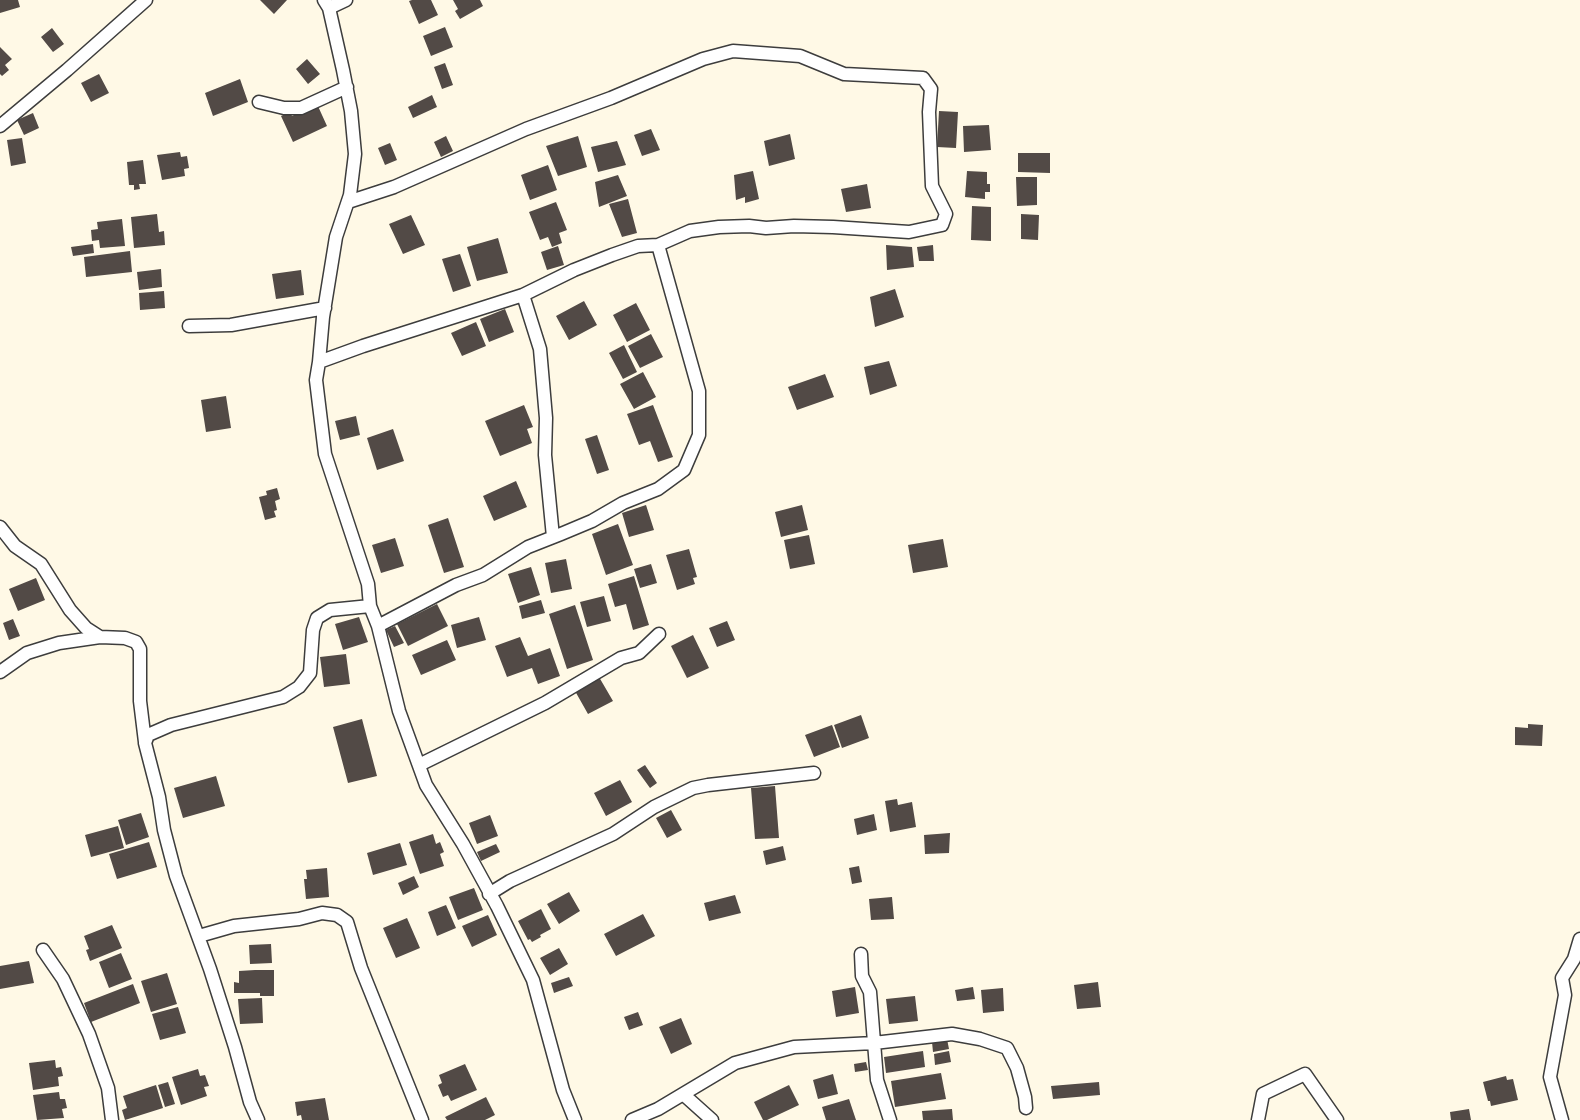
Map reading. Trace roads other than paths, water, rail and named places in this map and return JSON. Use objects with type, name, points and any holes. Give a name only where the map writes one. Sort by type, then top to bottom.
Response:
[{"type":"street","points":[[0,126],[146,0]]},
{"type":"street","points":[[346,0],[327,4],[347,87],[355,154],[348,202],[336,237],[316,380],[325,454],[368,584],[370,606],[378,626],[399,711],[426,786],[463,844],[497,906],[533,980],[563,1090],[575,1120]]},
{"type":"street","points":[[320,362],[523,295],[574,270],[612,255],[638,246],[658,245],[690,231],[719,227],[804,226],[909,232],[942,225],[946,214],[932,186],[929,111],[931,89],[923,78],[844,74],[800,56],[733,51],[704,59],[611,98],[526,129],[394,186],[348,202]]},
{"type":"street","points":[[260,102],[284,108],[301,108],[347,87]]},
{"type":"street","points":[[378,626],[456,585],[483,575],[528,547],[592,521],[623,503],[658,489],[684,470],[699,435],[699,391],[658,245]]},
{"type":"street","points":[[523,295],[540,349],[552,537]]},
{"type":"street","points":[[189,326],[231,324],[325,308]]},
{"type":"street","points":[[0,527],[15,546],[41,564],[70,610],[86,628],[100,637]]},
{"type":"street","points":[[145,743],[148,735],[171,725],[274,699],[291,692],[299,687],[310,673],[313,630],[317,618],[330,610],[370,606]]},
{"type":"street","points":[[419,765],[545,703],[621,658],[639,653],[659,634]]},
{"type":"street","points":[[0,672],[27,653],[59,643],[100,637],[125,638],[136,642],[140,649],[140,701],[145,743],[159,797],[164,830],[235,1047],[250,1102],[258,1120]]},
{"type":"street","points":[[489,894],[519,877],[613,834],[654,807],[693,788],[814,772]]},
{"type":"street","points":[[199,936],[234,926],[299,919],[322,913],[337,915],[347,922],[361,968],[422,1120]]},
{"type":"street","points":[[1562,1120],[1550,1077],[1565,995],[1562,978],[1574,959],[1580,939]]},
{"type":"street","points":[[43,950],[63,979],[88,1034],[108,1088],[112,1120]]},
{"type":"street","points":[[861,954],[862,976],[870,992],[877,1080],[890,1120]]},
{"type":"street","points":[[632,1120],[658,1109],[735,1063],[745,1060],[794,1047],[874,1043],[952,1034],[980,1039],[1007,1048],[1017,1068],[1026,1108]]},
{"type":"street","points":[[1258,1120],[1263,1094],[1305,1074],[1337,1120]]},
{"type":"street","points":[[682,1094],[712,1120]]}]
